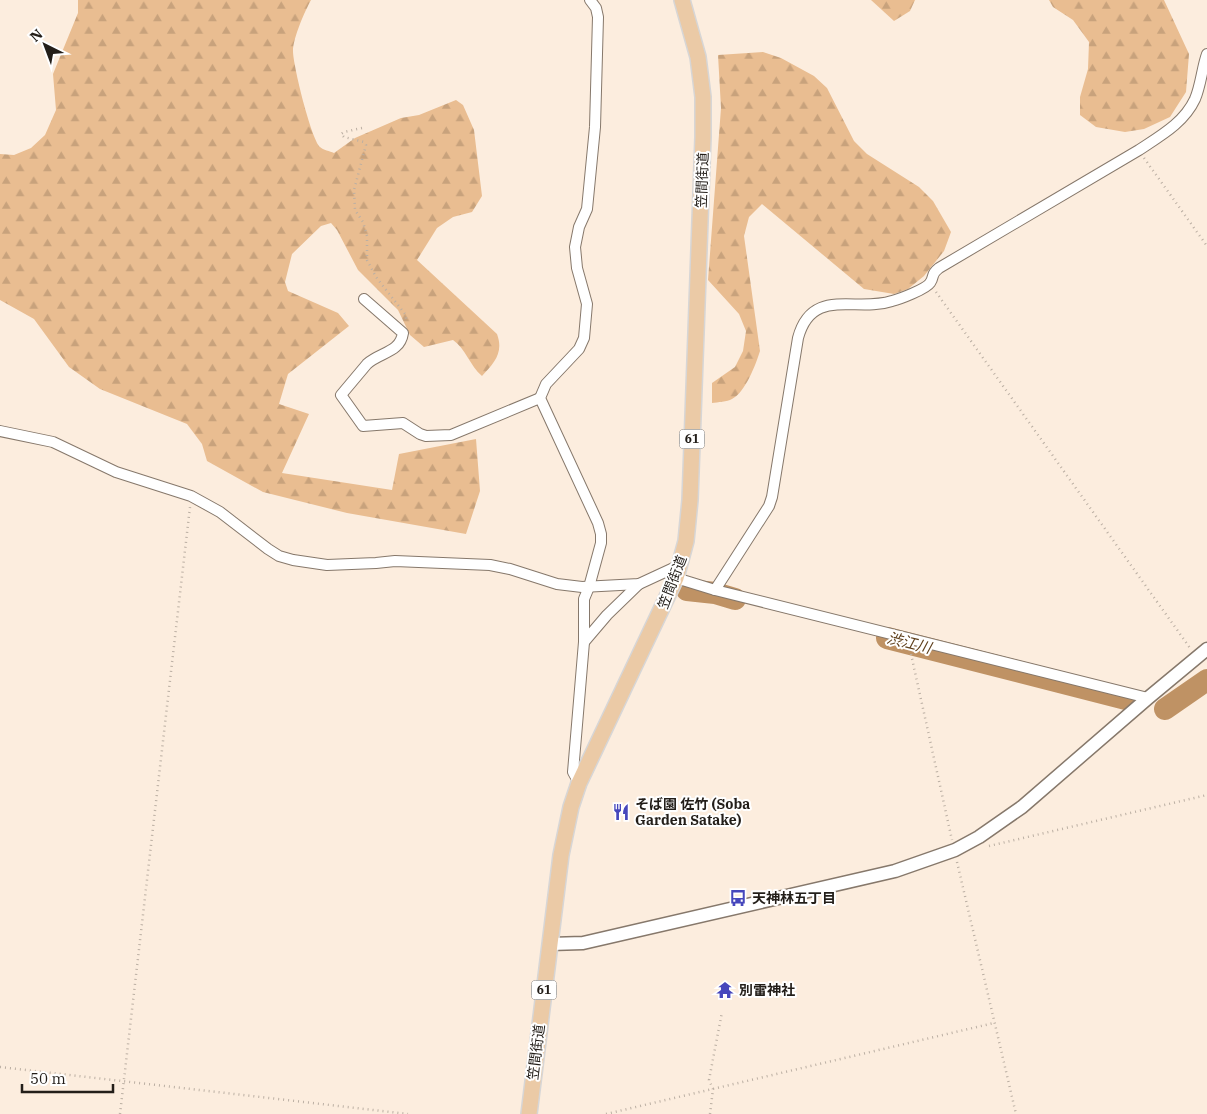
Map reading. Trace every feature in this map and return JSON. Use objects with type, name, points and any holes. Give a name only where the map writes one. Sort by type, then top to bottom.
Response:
[{"type":"main road","name":"笠間街道","points":[[528,1114],[565,828],[579,784],[678,571],[686,541],[690,500],[704,137],[698,57],[682,0]]},
{"type":"street","points":[[364,299],[404,333],[398,346],[391,352],[372,360],[341,395],[363,426],[403,423],[426,436],[451,435],[540,398],[546,384],[579,349],[584,338],[587,304],[577,268],[575,247],[579,227],[587,209],[595,127],[598,17],[596,8],[590,0]]},
{"type":"street","points":[[715,590],[769,506],[798,338],[805,320],[817,310],[828,305],[884,304],[908,295],[930,283],[933,273],[939,268],[1139,150],[1170,129],[1186,114],[1195,98],[1207,54]]},
{"type":"street","points":[[540,398],[598,523],[601,534],[601,543],[584,599],[584,642],[573,772],[579,784]]},
{"type":"street","points":[[0,431],[53,442],[116,472],[191,496],[220,512],[263,546],[279,556],[293,560],[328,564],[404,561],[490,565],[510,569],[557,584],[589,587],[639,584],[678,571],[715,590],[1148,698]]},
{"type":"street","points":[[584,642],[607,615],[639,584]]},
{"type":"street","points":[[550,944],[574,944],[593,941],[895,871],[954,850],[979,837],[1022,807],[1202,653]]},
{"type":"path","points":[[362,128],[342,134],[344,137],[364,142],[366,145],[354,190],[355,210],[363,222],[367,236],[367,260],[376,277],[405,314],[407,320],[404,333]]},
{"type":"path","points":[[1139,150],[1207,246]]},
{"type":"path","points":[[930,283],[1202,653]]},
{"type":"path","points":[[120,1114],[191,496]]},
{"type":"path","points":[[911,654],[954,850],[1016,1114]]},
{"type":"path","points":[[979,837],[988,846],[995,845],[1207,795]]},
{"type":"path","points":[[710,1114],[713,1089],[709,1080],[722,1012]]},
{"type":"path","points":[[606,1114],[994,1023]]},
{"type":"path","points":[[0,1067],[408,1114]]},
{"type":"green space","points":[[78,0],[311,0],[295,39],[294,59],[303,101],[316,141],[321,148],[334,153],[355,138],[401,118],[419,115],[456,100],[463,105],[474,130],[482,196],[472,212],[453,217],[437,228],[417,260],[497,334],[499,347],[494,362],[482,376],[453,340],[424,347],[410,335],[398,310],[358,270],[337,230],[331,223],[321,226],[292,254],[285,282],[288,291],[338,313],[349,326],[288,374],[279,404],[309,414],[282,473],[392,490],[399,454],[476,439],[480,491],[466,534],[347,513],[263,492],[207,461],[202,444],[187,424],[100,389],[69,367],[34,319],[0,300],[0,154],[14,155],[31,148],[45,135],[56,110],[53,74],[78,13]]},
{"type":"green space","points":[[871,0],[915,0],[910,11],[894,21]]},
{"type":"green space","points":[[1049,0],[1164,0],[1189,54],[1186,92],[1170,117],[1144,129],[1125,132],[1096,127],[1080,115],[1080,97],[1088,69],[1089,42],[1073,20],[1053,7]]},
{"type":"green space","points":[[763,52],[781,58],[814,76],[827,88],[854,141],[867,154],[919,187],[933,201],[951,232],[944,251],[924,276],[908,289],[894,294],[864,289],[762,204],[749,217],[744,236],[760,351],[749,378],[737,396],[728,401],[712,403],[712,383],[735,367],[743,351],[746,331],[739,314],[708,280],[721,108],[718,55]]},
{"type":"waterway","name":"渋江川","points":[[687,590],[715,593],[735,599]]},
{"type":"waterway","name":"渋江川","points":[[887,638],[1130,700]]},
{"type":"waterway","name":"渋江川","points":[[1165,709],[1207,680]]},
{"type":"place","name":"そば園 佐竹 (Soba Garden Satake)","points":[[621,812]]},
{"type":"place","name":"天神林五丁目","points":[[738,898]]},
{"type":"place","name":"別雷神社","points":[[725,990]]}]
